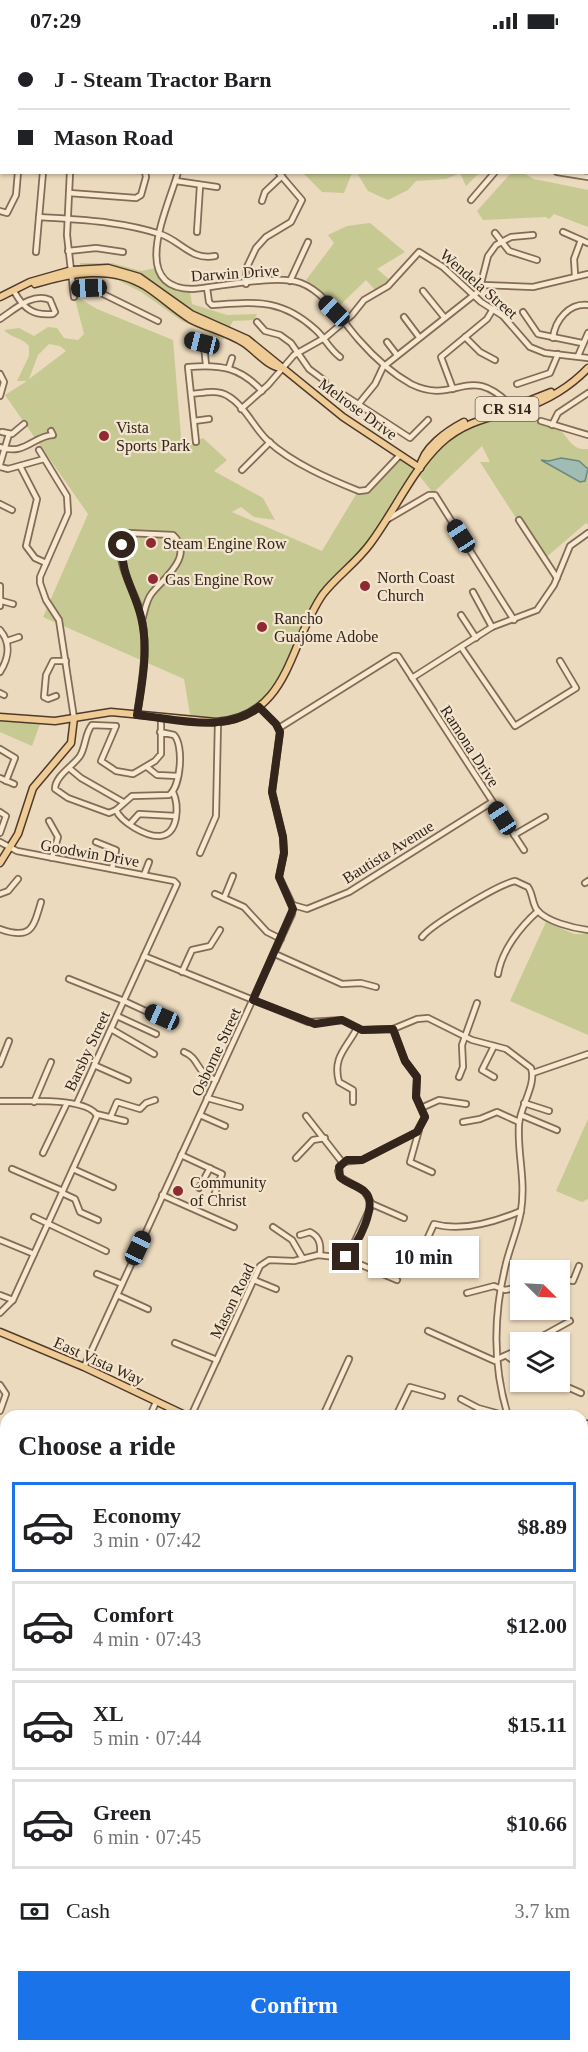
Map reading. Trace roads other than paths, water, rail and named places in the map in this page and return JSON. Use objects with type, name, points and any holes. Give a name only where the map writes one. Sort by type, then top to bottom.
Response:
[{"type":"main road","name":"Melrose Drive","points":[[0,299],[30,282],[72,272],[108,268],[138,277],[191,314],[247,339],[343,417],[420,468]]},
{"type":"main road","name":"Melrose Drive","points":[[0,299],[32,285],[72,272]]},
{"type":"main road","name":"CR S14","points":[[0,717],[55,721],[104,712],[218,722],[240,717],[259,707],[281,682],[322,596],[368,546],[388,519],[427,453],[455,427],[482,414],[514,409],[549,393],[588,360]]},
{"type":"main road","points":[[514,409],[545,400],[566,387],[588,368]]},
{"type":"main road","points":[[0,863],[11,848],[31,792],[71,743],[74,718]]},
{"type":"main road","name":"East Vista Way","points":[[0,1332],[84,1367],[175,1410]]},
{"type":"street","points":[[0,211],[7,213],[11,207],[18,174]]},
{"type":"street","points":[[36,252],[43,174]]},
{"type":"street","points":[[70,174],[68,251],[74,297]]},
{"type":"street","name":"Darwin Drive","points":[[178,174],[155,258],[162,276],[182,288],[290,281],[309,288],[345,322],[360,342],[416,386],[439,391],[468,384],[488,387],[497,392],[514,409]]},
{"type":"street","points":[[246,284],[246,269],[256,248],[266,237],[291,222],[302,200],[280,174],[265,192],[262,201]]},
{"type":"street","points":[[471,200],[493,174]]},
{"type":"street","points":[[569,174],[588,177]]},
{"type":"street","points":[[69,193],[136,198],[141,195],[146,175]]},
{"type":"street","points":[[176,181],[217,187]]},
{"type":"street","points":[[197,232],[200,186]]},
{"type":"street","points":[[39,217],[122,223],[173,238],[191,253],[215,256]]},
{"type":"street","points":[[563,232],[588,243]]},
{"type":"street","points":[[495,233],[509,251],[537,260]]},
{"type":"street","points":[[357,406],[386,364],[474,295],[482,285],[488,256],[500,242],[511,237],[533,235]]},
{"type":"street","points":[[574,275],[574,259],[581,240]]},
{"type":"street","points":[[290,281],[308,242]]},
{"type":"street","points":[[68,251],[96,248],[123,252]]},
{"type":"street","name":"Wendela Street","points":[[345,322],[364,300],[388,286],[419,252],[443,267],[493,309],[530,347],[588,360]]},
{"type":"street","points":[[482,285],[533,287],[574,275],[588,274]]},
{"type":"street","points":[[207,288],[209,302],[212,305],[281,303],[304,319],[329,349],[340,357]]},
{"type":"street","points":[[74,289],[95,290],[158,321]]},
{"type":"street","points":[[423,291],[444,317]]},
{"type":"street","points":[[0,319],[22,304],[37,298],[51,301],[55,312],[51,315],[42,315],[26,309],[22,304],[15,293]]},
{"type":"street","points":[[553,338],[557,322],[566,313],[578,306],[588,305]]},
{"type":"street","points":[[453,389],[440,360],[487,319],[493,309]]},
{"type":"street","points":[[523,312],[535,332],[582,343]]},
{"type":"street","points":[[404,317],[419,337]]},
{"type":"street","points":[[257,322],[266,331],[286,338],[309,369],[325,381]]},
{"type":"street","points":[[241,409],[262,391],[298,352],[323,339],[345,322]]},
{"type":"street","points":[[578,356],[588,333]]},
{"type":"street","points":[[465,337],[480,352],[495,360]]},
{"type":"street","points":[[282,344],[286,338]]},
{"type":"street","points":[[188,339],[204,345],[206,365]]},
{"type":"street","points":[[387,342],[397,355]]},
{"type":"street","points":[[517,384],[550,373],[558,354]]},
{"type":"street","points":[[229,367],[232,358]]},
{"type":"street","points":[[196,442],[188,367],[206,365],[229,367],[252,377],[262,391]]},
{"type":"street","points":[[0,374],[2,383],[0,396]]},
{"type":"street","points":[[191,394],[222,393],[241,409],[270,442],[316,470],[361,492],[367,490],[400,455]]},
{"type":"street","points":[[341,393],[357,406],[410,438],[428,420]]},
{"type":"street","points":[[552,425],[558,413],[588,393]]},
{"type":"street","points":[[194,421],[209,419]]},
{"type":"street","points":[[541,421],[588,435]]},
{"type":"street","points":[[0,457],[6,433],[15,432],[24,424]]},
{"type":"street","points":[[242,470],[270,442]]},
{"type":"street","points":[[2,448],[21,449],[33,444]]},
{"type":"street","points":[[2,448],[0,465],[8,469],[44,459]]},
{"type":"street","points":[[39,450],[67,496],[69,506],[40,583],[46,600],[59,620],[74,718]]},
{"type":"street","points":[[20,466],[37,499],[26,546],[35,558],[46,563]]},
{"type":"street","points":[[388,519],[429,495],[435,495],[514,620]]},
{"type":"street","points":[[0,504],[12,510]]},
{"type":"street","points":[[519,520],[556,578]]},
{"type":"street","points":[[137,715],[144,666],[142,620],[121,565],[122,541],[128,533],[172,535],[179,545],[179,561],[168,577],[152,593],[142,620]]},
{"type":"street","points":[[412,678],[492,627],[537,610],[556,578],[570,546],[588,533]]},
{"type":"street","points":[[0,586],[1,604],[13,604]]},
{"type":"street","points":[[473,592],[492,627]]},
{"type":"street","points":[[461,615],[476,638]]},
{"type":"street","points":[[0,630],[7,641],[7,659],[0,672]]},
{"type":"street","points":[[7,641],[19,637]]},
{"type":"street","points":[[461,647],[515,726],[576,687],[560,661]]},
{"type":"street","name":"Ramona Drive","points":[[279,728],[396,655],[524,850]]},
{"type":"street","points":[[56,696],[44,698],[46,675],[53,661],[66,661]]},
{"type":"street","points":[[259,707],[279,728],[280,738],[272,792],[283,837],[284,853],[279,877],[293,904]]},
{"type":"street","points":[[161,718],[161,754],[147,767],[133,774],[105,766],[101,757],[116,726],[96,723],[89,728],[80,755],[55,784],[59,793],[102,811],[116,810],[123,802],[135,795],[163,797],[173,792]]},
{"type":"street","points":[[200,853],[216,816],[218,722]]},
{"type":"street","points":[[116,810],[130,824],[154,835],[162,836],[170,831],[176,816],[177,803],[173,792],[178,776],[178,740],[174,735],[160,732]]},
{"type":"street","points":[[0,749],[15,758],[6,781]]},
{"type":"street","points":[[52,765],[62,774]]},
{"type":"street","points":[[147,767],[157,775],[178,776]]},
{"type":"street","points":[[69,768],[81,778],[123,802]]},
{"type":"street","points":[[0,778],[14,784]]},
{"type":"street","name":"Bautista Avenue","points":[[293,904],[302,909],[313,907],[349,892],[492,802]]},
{"type":"street","points":[[0,812],[6,816],[0,833]]},
{"type":"street","points":[[130,824],[139,814],[176,816]]},
{"type":"street","points":[[514,835],[545,817]]},
{"type":"street","points":[[49,821],[58,837],[52,858]]},
{"type":"street","name":"Goodwin Drive","points":[[0,842],[11,848],[52,858],[177,883]]},
{"type":"street","points":[[96,842],[116,850],[112,869]]},
{"type":"street","points":[[144,875],[149,862]]},
{"type":"street","points":[[224,898],[233,876]]},
{"type":"street","points":[[0,894],[8,891],[18,879]]},
{"type":"street","points":[[422,938],[427,930],[461,911],[482,895],[511,882],[519,881],[528,887],[538,911],[574,928],[588,930]]},
{"type":"street","name":"Barsby Street","points":[[96,1114],[92,1109],[77,1103],[177,883]]},
{"type":"street","points":[[215,894],[244,907],[267,932],[281,939]]},
{"type":"street","points":[[0,929],[17,935],[27,933],[35,923],[41,902]]},
{"type":"street","name":"Osborne Street","points":[[84,1367],[275,954],[292,915],[293,904]]},
{"type":"street","points":[[498,974],[505,952],[524,924],[538,911]]},
{"type":"street","points":[[182,972],[192,950],[210,946],[220,930]]},
{"type":"street","points":[[275,954],[342,984],[361,983],[376,987]]},
{"type":"street","points":[[144,956],[308,1022],[342,1020],[357,1028],[393,1029],[417,1019],[428,1018],[465,1036],[518,1056],[533,1073]]},
{"type":"street","points":[[70,979],[165,1020]]},
{"type":"street","points":[[459,1077],[463,1067],[462,1049],[465,1036],[477,1003]]},
{"type":"street","points":[[117,1016],[156,1034]]},
{"type":"street","points":[[353,1102],[353,1090],[339,1082],[337,1065],[342,1047],[357,1028]]},
{"type":"street","points":[[111,1029],[154,1054]]},
{"type":"street","points":[[393,1029],[405,1061],[417,1077],[416,1097],[425,1120],[419,1130],[410,1162],[432,1172]]},
{"type":"street","points":[[0,1064],[9,1041]]},
{"type":"street","points":[[494,1046],[482,1070],[494,1077]]},
{"type":"street","points":[[184,1052],[193,1057],[201,1073],[216,1080]]},
{"type":"street","points":[[533,1073],[588,1054]]},
{"type":"street","points":[[34,1102],[51,1062]]},
{"type":"street","points":[[94,1065],[128,1080]]},
{"type":"street","points":[[506,1410],[495,1360],[504,1269],[521,1211],[523,1175],[519,1122],[533,1073]]},
{"type":"street","points":[[207,1098],[240,1107]]},
{"type":"street","points":[[111,1116],[117,1102],[140,1109],[146,1103],[155,1100]]},
{"type":"street","points":[[421,1108],[439,1100],[466,1104]]},
{"type":"street","points":[[0,1101],[77,1103]]},
{"type":"street","points":[[43,1153],[67,1102]]},
{"type":"street","points":[[524,1103],[549,1110]]},
{"type":"street","points":[[464,1122],[497,1112],[519,1122]]},
{"type":"street","points":[[0,1313],[13,1300],[96,1114],[125,1121]]},
{"type":"street","points":[[200,1115],[225,1126]]},
{"type":"street","points":[[520,1115],[557,1130]]},
{"type":"street","points":[[306,1116],[342,1162]]},
{"type":"street","points":[[342,1162],[362,1160],[419,1130]]},
{"type":"street","points":[[296,1158],[314,1140],[325,1138]]},
{"type":"street","points":[[181,1155],[222,1174],[215,1193]]},
{"type":"street","points":[[342,1162],[338,1171],[340,1177],[364,1191],[372,1204],[404,1218]]},
{"type":"street","points":[[12,1168],[75,1199],[80,1212],[98,1220]]},
{"type":"street","points":[[200,1188],[210,1168]]},
{"type":"street","points":[[73,1169],[113,1186]]},
{"type":"street","points":[[162,1195],[234,1227]]},
{"type":"street","points":[[345,1258],[359,1236],[372,1204]]},
{"type":"street","points":[[420,1256],[434,1224],[454,1228],[497,1221],[521,1211]]},
{"type":"street","points":[[34,1217],[106,1251]]},
{"type":"street","points":[[273,1227],[292,1240],[303,1258]]},
{"type":"street","points":[[300,1235],[310,1232],[315,1235],[320,1242],[320,1255]]},
{"type":"street","points":[[0,1240],[34,1254]]},
{"type":"street","name":"Mason Road","points":[[192,1410],[260,1266],[269,1260],[286,1262],[320,1255],[345,1258],[397,1280]]},
{"type":"street","points":[[570,1280],[573,1281],[579,1266]]},
{"type":"street","points":[[97,1274],[122,1284]]},
{"type":"street","points":[[254,1280],[276,1289]]},
{"type":"street","points":[[467,1293],[494,1286],[502,1290],[510,1289]]},
{"type":"street","points":[[0,1295],[13,1300]]},
{"type":"street","points":[[117,1295],[148,1309]]},
{"type":"street","points":[[550,1332],[570,1321]]},
{"type":"street","points":[[428,1331],[495,1360],[508,1357]]},
{"type":"street","points":[[175,1343],[217,1360]]},
{"type":"street","points":[[325,1410],[349,1359]]},
{"type":"street","points":[[0,1385],[6,1394],[0,1410]]},
{"type":"street","points":[[399,1410],[410,1387],[442,1396]]},
{"type":"street","points":[[570,1388],[581,1393]]},
{"type":"street","points":[[461,1399],[485,1410]]},
{"type":"street","points":[[153,1410],[156,1402]]},
{"type":"water","points":[[561,458],[579,461],[588,469],[585,481],[580,482],[541,460]]},
{"type":"place","name":"Vista Sports Park","points":[[104,436]]},
{"type":"place","name":"Steam Engine Row","points":[[151,543]]},
{"type":"place","name":"Gas Engine Row","points":[[153,579]]},
{"type":"place","name":"North Coast Church","points":[[365,586]]},
{"type":"place","name":"Rancho Guajome Adobe","points":[[262,627]]},
{"type":"place","name":"Community of Christ","points":[[178,1191]]}]
